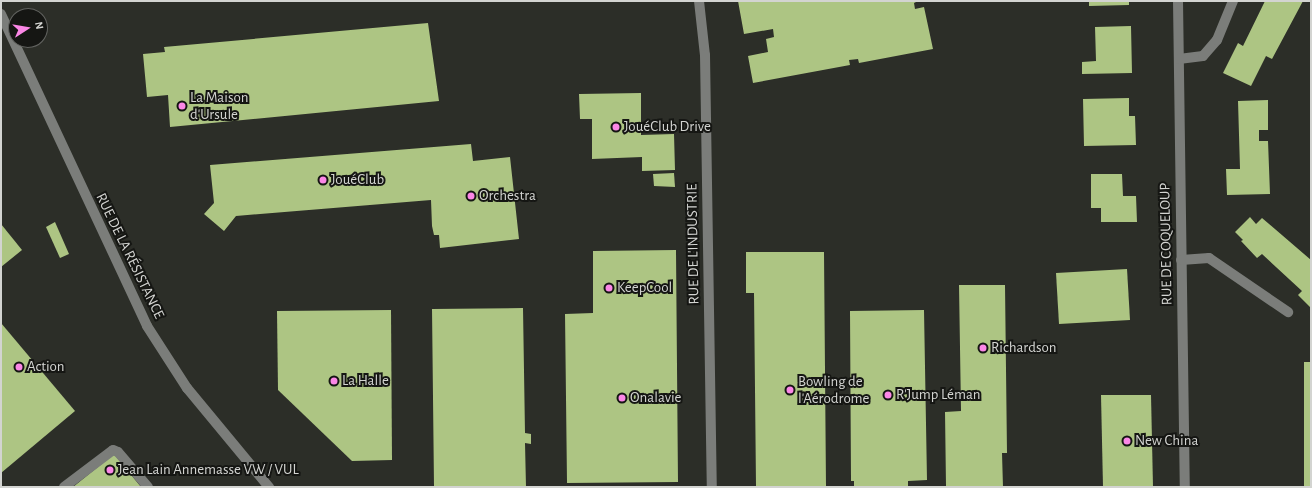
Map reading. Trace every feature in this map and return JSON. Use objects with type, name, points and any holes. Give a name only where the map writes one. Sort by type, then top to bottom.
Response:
[{"type":"street","name":"RUE DE L'INDUSTRIE","points":[[699,1],[705,62],[712,487]]},
{"type":"street","name":"RUE DE COQUELOUP","points":[[1178,1],[1185,487]]},
{"type":"street","points":[[1179,59],[1204,56],[1217,40],[1233,1]]},
{"type":"street","name":"RUE DE LA RÉSISTANCE","points":[[1,14],[147,326],[188,388],[269,487]]},
{"type":"street","points":[[1181,260],[1209,258],[1288,312]]},
{"type":"street","points":[[64,487],[113,450],[118,452],[148,487]]},
{"type":"building","points":[[738,1],[918,1],[914,3],[915,9],[924,7],[933,49],[859,63],[858,59],[849,60],[850,65],[753,83],[748,56],[768,52],[766,39],[774,37],[773,29],[744,34]]},
{"type":"building","points":[[1089,1],[1129,1],[1129,5],[1089,6]]},
{"type":"building","points":[[1265,1],[1303,1],[1272,59],[1266,56],[1251,86],[1223,73],[1238,43],[1243,46]]},
{"type":"building","points":[[428,23],[439,101],[170,127],[168,95],[147,97],[143,54],[165,52],[164,47]]},
{"type":"building","points":[[1131,26],[1132,73],[1082,74],[1082,62],[1096,61],[1095,27]]},
{"type":"building","name":"JouéClub Drive","points":[[641,93],[641,135],[674,134],[675,170],[642,171],[642,157],[592,159],[592,119],[580,119],[579,94]]},
{"type":"building","points":[[1129,98],[1129,116],[1135,116],[1136,145],[1084,146],[1083,99]]},
{"type":"building","points":[[1268,100],[1268,130],[1259,130],[1259,141],[1268,141],[1270,194],[1227,195],[1226,169],[1240,169],[1238,101]]},
{"type":"building","name":"JouéClub","points":[[471,144],[473,161],[510,157],[519,239],[440,248],[439,235],[434,235],[432,226],[431,200],[236,216],[224,231],[204,214],[214,203],[210,165]]},
{"type":"building","points":[[674,173],[675,187],[654,186],[653,174]]},
{"type":"building","points":[[1091,174],[1122,174],[1123,196],[1136,196],[1137,222],[1101,222],[1101,208],[1091,208]]},
{"type":"building","points":[[1250,217],[1256,224],[1262,218],[1311,260],[1311,308],[1298,295],[1302,291],[1262,254],[1257,258],[1241,241],[1243,240],[1235,232]]},
{"type":"building","points":[[55,222],[69,254],[60,258],[46,227]]},
{"type":"building","points":[[1,224],[22,250],[1,267]]},
{"type":"building","name":"Onalavie","points":[[676,250],[678,482],[567,483],[565,314],[593,313],[593,251]]},
{"type":"building","name":"Bowling de l'Aérodrome","points":[[746,252],[824,252],[826,487],[756,487],[754,293],[746,293]]},
{"type":"building","points":[[1127,269],[1130,320],[1059,324],[1056,273]]},
{"type":"building","name":"Richardson","points":[[959,285],[1005,285],[1007,453],[1002,453],[1003,487],[946,487],[945,412],[961,411]]},
{"type":"building","points":[[523,308],[525,433],[531,434],[531,444],[525,443],[526,487],[434,487],[432,309]]},
{"type":"building","name":"La Halle","points":[[391,310],[392,460],[352,461],[278,390],[277,311]]},
{"type":"building","name":"R'Jump Léman","points":[[924,310],[927,480],[908,481],[908,487],[854,487],[854,481],[851,481],[850,311]]},
{"type":"building","name":"Action","points":[[1,323],[75,411],[1,473]]},
{"type":"building","points":[[1304,362],[1311,362],[1311,487],[1304,487]]},
{"type":"building","name":"New China","points":[[1101,395],[1151,395],[1153,487],[1103,487]]},
{"type":"building","name":"Jean Lain Annemasse VW / VUL","points":[[114,454],[141,487],[73,487]]},
{"type":"place","name":"La Maison d'Ursule","points":[[182,106]]},
{"type":"place","name":"JouéClub Drive","points":[[616,127]]},
{"type":"place","name":"JouéClub","points":[[323,180]]},
{"type":"place","name":"Orchestra","points":[[471,196]]},
{"type":"place","name":"KeepCool","points":[[609,288]]},
{"type":"place","name":"Richardson","points":[[983,348]]},
{"type":"place","name":"Action","points":[[19,367]]},
{"type":"place","name":"La Halle","points":[[334,381]]},
{"type":"place","name":"Bowling de l'Aérodrome","points":[[790,390]]},
{"type":"place","name":"R'Jump Léman","points":[[888,395]]},
{"type":"place","name":"Onalavie","points":[[622,398]]},
{"type":"place","name":"New China","points":[[1127,441]]},
{"type":"place","name":"Jean Lain Annemasse VW / VUL","points":[[110,470]]}]
